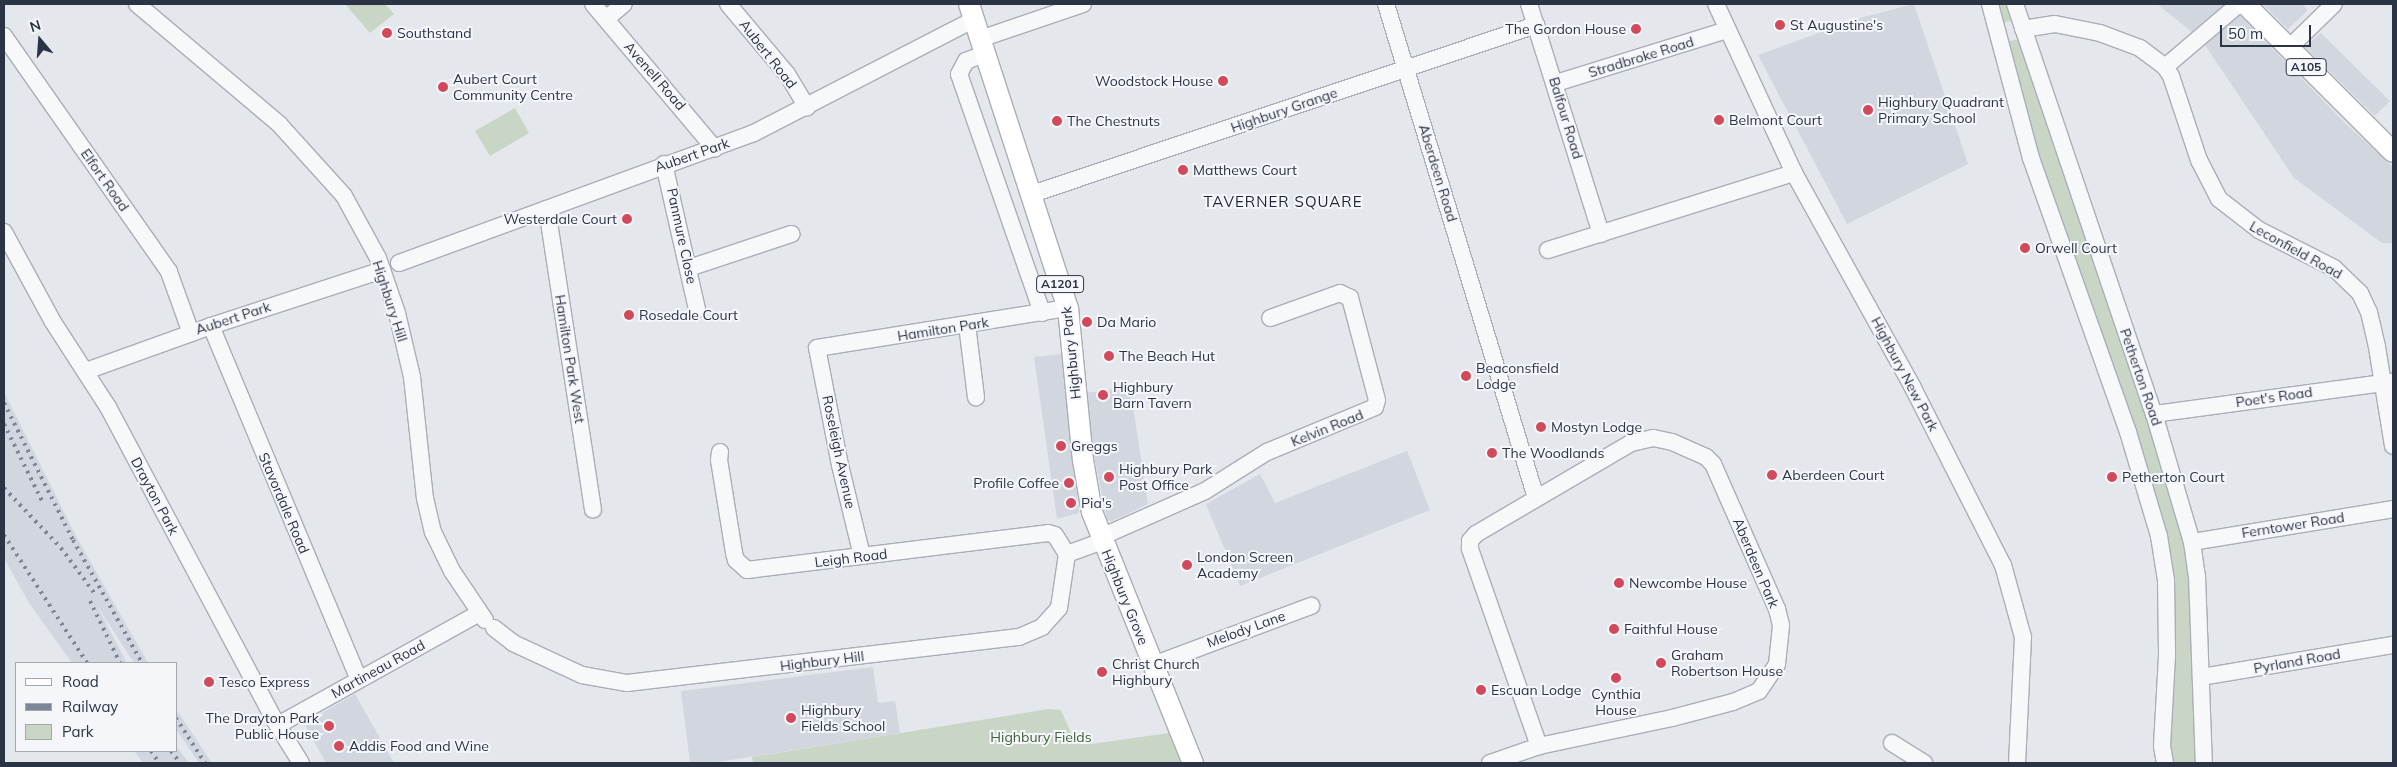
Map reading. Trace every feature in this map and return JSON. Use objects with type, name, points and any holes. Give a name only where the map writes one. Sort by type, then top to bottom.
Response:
[{"type":"main road","name":"A105","points":[[2245,4],[2393,152]]},
{"type":"main road","name":"Highbury Park","points":[[971,12],[1068,308],[1083,460],[1092,512],[1102,539]]},
{"type":"main road","name":"Highbury Grove","points":[[1102,539],[1193,763]]},
{"type":"street","name":"Highbury Hill","points":[[137,4],[279,124],[324,170],[344,196],[382,270],[397,314],[412,377],[425,498],[433,532],[452,572],[486,620],[513,643],[582,675],[627,683],[1019,637],[1042,627],[1059,608],[1068,554]]},
{"type":"street","name":"Avenell Road","points":[[593,4],[715,149]]},
{"type":"street","points":[[606,19],[624,4]]},
{"type":"street","name":"Aubert Road","points":[[728,4],[787,74],[806,107]]},
{"type":"street","points":[[982,46],[1083,4]]},
{"type":"street","name":"Aberdeen Road","points":[[1386,4],[1536,498]]},
{"type":"street","name":"Balfour Road","points":[[1529,4],[1556,84],[1601,234]]},
{"type":"street","name":"Highbury New Park","points":[[1716,4],[1794,173],[1912,386],[2003,566],[2022,637],[2017,763]]},
{"type":"street","points":[[1990,4],[2031,158],[2128,432],[2159,536],[2167,587],[2167,656],[2162,746],[2165,763]]},
{"type":"street","name":"Petherton Road","points":[[2015,4],[2154,414],[2192,542],[2197,576],[2204,763]]},
{"type":"street","points":[[2165,67],[2239,4]]},
{"type":"street","points":[[2288,49],[2334,4]]},
{"type":"street","name":"Aubert Park","points":[[399,263],[664,164],[715,149],[806,107],[971,12]]},
{"type":"street","name":"Leconfield Road","points":[[1998,35],[2055,24],[2100,33],[2140,48],[2165,67],[2171,76],[2199,160],[2219,199],[2258,230],[2334,268],[2360,293],[2369,312],[2388,382],[2393,446]]},
{"type":"street","name":"Highbury Grange","points":[[1032,194],[1536,25]]},
{"type":"street","name":"Stradbroke Road","points":[[1556,84],[1727,30]]},
{"type":"street","name":"Elfort Road","points":[[4,36],[169,272],[191,333]]},
{"type":"street","name":"Highbury Park","points":[[982,46],[966,61],[959,74],[1042,313]]},
{"type":"street","name":"Panmure Close","points":[[664,164],[697,309]]},
{"type":"street","points":[[1548,250],[1794,173]]},
{"type":"street","name":"Hamilton Park West","points":[[547,209],[593,510]]},
{"type":"street","name":"Drayton Park","points":[[4,232],[53,322],[108,407],[278,724],[301,763]]},
{"type":"street","points":[[689,268],[791,234]]},
{"type":"street","name":"Aubert Park","points":[[86,371],[211,326],[382,270]]},
{"type":"street","name":"Kelvin Road","points":[[1102,539],[1201,493],[1267,452],[1375,407],[1377,400],[1356,312],[1346,294],[1270,318]]},
{"type":"street","name":"Hamilton Park","points":[[817,348],[1068,308]]},
{"type":"street","points":[[967,325],[976,397]]},
{"type":"street","name":"Stavordale Road","points":[[211,326],[359,679]]},
{"type":"street","name":"Roseleigh Avenue","points":[[817,348],[840,465],[862,556]]},
{"type":"street","name":"Poet's Road","points":[[2154,414],[2388,382]]},
{"type":"street","name":"Aberdeen Park","points":[[1490,763],[1538,746],[1672,718],[1752,695],[1759,691],[1778,664],[1781,625],[1777,609],[1713,464],[1706,457],[1653,438],[1631,443],[1476,534],[1470,541],[1470,549],[1538,746]]},
{"type":"street","name":"Leigh Road","points":[[720,452],[719,460],[734,553],[740,566],[754,570],[1048,533],[1055,535],[1068,554]]},
{"type":"street","name":"Ferntower Road","points":[[2192,542],[2393,509]]},
{"type":"street","points":[[1068,554],[1102,539]]},
{"type":"street","name":"Melody Lane","points":[[1153,665],[1311,606]]},
{"type":"street","name":"Martineau Road","points":[[278,724],[359,679],[486,620]]},
{"type":"street","name":"Pyrland Road","points":[[2201,677],[2393,645]]},
{"type":"street","points":[[1892,743],[1924,763]]},
{"type":"shaded area","name":"Highbury Quadrant Primary School","points":[[1914,4],[1968,164],[1847,224],[1758,55],[1860,18]]},
{"type":"shaded area","points":[[2157,4],[2225,4],[2192,32]]},
{"type":"shaded area","points":[[2263,4],[2302,4],[2308,10],[2288,29]]},
{"type":"shaded area","points":[[2238,13],[2345,123],[2393,167],[2393,243],[2382,243],[2294,178],[2203,42]]},
{"type":"shaded area","points":[[2321,33],[2390,101],[2375,116],[2305,47]]},
{"type":"shaded area","points":[[1063,354],[1079,513],[1057,519],[1034,357]]},
{"type":"shaded area","points":[[1130,387],[1148,504],[1112,521],[1107,520],[1092,446],[1085,393]]},
{"type":"shaded area","points":[[4,392],[77,538],[147,662],[133,662],[96,604],[126,662],[71,662],[29,603],[4,558]]},
{"type":"shaded area","points":[[1407,451],[1430,510],[1240,586],[1206,504],[1260,474],[1275,503]]},
{"type":"shaded area","name":"Highbury Fields School","points":[[873,667],[878,703],[895,701],[900,733],[712,763],[690,763],[681,691]]},
{"type":"shaded area","points":[[355,694],[394,763],[326,763],[304,723]]},
{"type":"shaded area","points":[[178,712],[212,763],[199,763],[178,732]]},
{"type":"shaded area","points":[[178,749],[189,763],[143,763],[135,752],[178,752]]},
{"type":"green space","points":[[345,4],[385,4],[394,14],[370,33]]},
{"type":"green space","points":[[1993,4],[2012,4],[2016,19],[2000,24]]},
{"type":"green space","points":[[2023,38],[2189,545],[2200,763],[2169,763],[2173,607],[2061,220],[2029,123],[2006,42]]},
{"type":"green space","points":[[515,108],[529,133],[490,156],[475,131]]},
{"type":"green space","name":"Highbury Fields","points":[[1049,709],[1061,710],[1071,733],[1091,744],[1169,733],[1181,763],[753,763],[752,757]]},
{"type":"railway","points":[[4,403],[73,540],[141,662]]},
{"type":"railway","points":[[4,424],[42,501]]},
{"type":"railway","points":[[4,488],[61,548],[95,594]]},
{"type":"railway","points":[[4,535],[86,662]]},
{"type":"railway","points":[[90,601],[120,662]]},
{"type":"railway","points":[[178,721],[205,763]]},
{"type":"railway","points":[[152,752],[159,763]]},
{"type":"railway","points":[[172,752],[180,763]]},
{"type":"place","name":"St Augustine's","points":[[1780,25]]},
{"type":"place","name":"The Gordon House","points":[[1636,29]]},
{"type":"place","name":"Southstand","points":[[387,33]]},
{"type":"place","name":"Woodstock House","points":[[1223,81]]},
{"type":"place","name":"Aubert Court Community Centre","points":[[443,87]]},
{"type":"place","name":"Highbury Quadrant Primary School","points":[[1868,110]]},
{"type":"place","name":"Belmont Court","points":[[1719,120]]},
{"type":"place","name":"The Chestnuts","points":[[1057,121]]},
{"type":"place","name":"Matthews Court","points":[[1183,170]]},
{"type":"place","name":"Westerdale Court","points":[[627,219]]},
{"type":"place","name":"Orwell Court","points":[[2025,248]]},
{"type":"place","name":"Rosedale Court","points":[[629,315]]},
{"type":"place","name":"Da Mario","points":[[1087,322]]},
{"type":"place","name":"The Beach Hut","points":[[1109,356]]},
{"type":"place","name":"Beaconsfield Lodge","points":[[1466,376]]},
{"type":"place","name":"Highbury Barn Tavern","points":[[1103,395]]},
{"type":"place","name":"Mostyn Lodge","points":[[1541,427]]},
{"type":"place","name":"Greggs","points":[[1061,446]]},
{"type":"place","name":"The Woodlands","points":[[1492,453]]},
{"type":"place","name":"Aberdeen Court","points":[[1772,475]]},
{"type":"place","name":"Highbury Park Post Office","points":[[1109,477]]},
{"type":"place","name":"Petherton Court","points":[[2112,477]]},
{"type":"place","name":"Profile Coffee","points":[[1069,483]]},
{"type":"place","name":"Pia's","points":[[1071,503]]},
{"type":"place","name":"London Screen Academy","points":[[1187,565]]},
{"type":"place","name":"Newcombe House","points":[[1619,583]]},
{"type":"place","name":"Faithful House","points":[[1614,629]]},
{"type":"place","name":"Graham Robertson House","points":[[1661,663]]},
{"type":"place","name":"Christ Church Highbury","points":[[1102,672]]},
{"type":"place","name":"Cynthia House","points":[[1616,678]]},
{"type":"place","name":"Tesco Express","points":[[209,682]]},
{"type":"place","name":"Escuan Lodge","points":[[1481,690]]},
{"type":"place","name":"Highbury Fields School","points":[[791,718]]},
{"type":"place","name":"The Drayton Park Public House","points":[[329,726]]},
{"type":"place","name":"Addis Food and Wine","points":[[339,746]]},
{"type":"district","name":"TAVERNER SQUARE","points":[[1283,202]]}]
